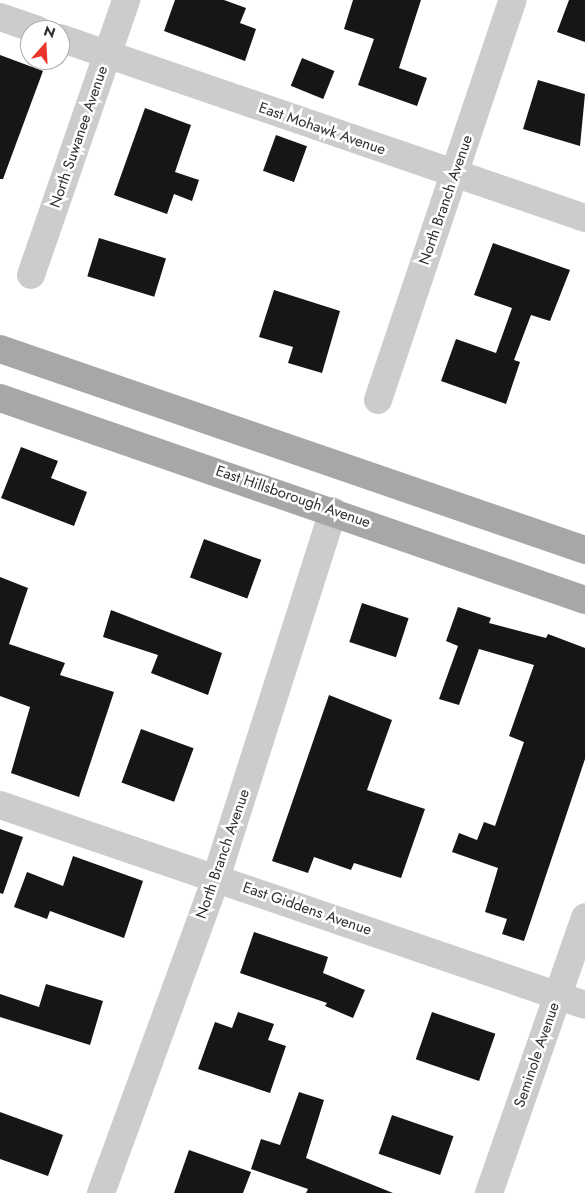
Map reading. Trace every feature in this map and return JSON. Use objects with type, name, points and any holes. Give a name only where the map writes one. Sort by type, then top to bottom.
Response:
[{"type":"main road","points":[[0,349],[585,550]]},
{"type":"main road","name":"East Hillsborough Avenue","points":[[0,398],[333,511],[585,600]]},
{"type":"street","name":"North Suwanee Avenue","points":[[31,275],[126,0]]},
{"type":"street","name":"North Branch Avenue","points":[[378,400],[513,0]]},
{"type":"street","points":[[0,16],[20,23]]},
{"type":"street","name":"East Mohawk Avenue","points":[[70,42],[585,218]]},
{"type":"street","name":"North Branch Avenue","points":[[101,1193],[216,878],[333,511]]},
{"type":"street","name":"East Giddens Avenue","points":[[0,805],[585,1005]]},
{"type":"street","name":"Seminole Avenue","points":[[489,1193],[585,917]]},
{"type":"building","points":[[175,0],[224,0],[246,8],[240,23],[256,29],[245,61],[164,31]]},
{"type":"building","points":[[353,0],[421,0],[399,68],[427,78],[417,106],[358,85],[374,39],[344,29]]},
{"type":"building","points":[[569,0],[585,0],[585,42],[557,32]]},
{"type":"building","points":[[0,55],[20,62],[20,70],[43,71],[3,179],[0,179]]},
{"type":"building","points":[[302,58],[334,71],[323,99],[291,86]]},
{"type":"building","points":[[538,80],[585,94],[580,146],[523,129]]},
{"type":"building","points":[[145,108],[191,125],[175,172],[199,180],[192,201],[174,194],[167,214],[114,195]]},
{"type":"building","points":[[276,135],[307,146],[294,182],[263,171]]},
{"type":"building","points":[[99,238],[166,258],[154,297],[87,276]]},
{"type":"building","points":[[493,243],[570,270],[550,321],[531,315],[514,360],[520,362],[506,404],[441,381],[456,339],[496,353],[512,308],[474,295]]},
{"type":"building","points":[[274,290],[340,311],[322,373],[288,363],[293,347],[259,337]]},
{"type":"building","points":[[21,447],[58,461],[51,478],[87,492],[74,526],[1,498]]},
{"type":"building","points":[[204,539],[261,560],[247,598],[190,578]]},
{"type":"building","points":[[0,577],[28,588],[9,644],[65,663],[60,675],[114,692],[79,797],[11,773],[30,707],[0,696]]},
{"type":"building","points":[[362,603],[409,618],[396,657],[349,642]]},
{"type":"building","points":[[458,607],[491,618],[489,623],[546,638],[548,634],[585,648],[585,759],[524,941],[502,934],[507,919],[485,912],[498,868],[452,852],[459,833],[477,840],[484,822],[495,826],[524,742],[509,736],[534,665],[479,649],[459,705],[439,699],[458,646],[446,641]]},
{"type":"building","points":[[111,610],[222,653],[208,695],[151,673],[158,655],[103,637]]},
{"type":"building","points":[[329,695],[392,720],[367,790],[425,809],[401,878],[354,863],[351,870],[314,857],[308,873],[272,861]]},
{"type":"building","points":[[141,729],[194,748],[174,802],[122,783]]},
{"type":"building","points":[[0,829],[23,837],[3,894],[0,893]]},
{"type":"building","points":[[73,856],[143,881],[124,938],[50,911],[47,919],[14,907],[27,872],[63,886]]},
{"type":"building","points":[[254,932],[328,957],[323,973],[365,990],[353,1018],[325,1006],[327,1003],[240,973]]},
{"type":"building","points":[[46,984],[103,1001],[90,1045],[0,1017],[0,994],[39,1007]]},
{"type":"building","points":[[238,1012],[274,1024],[268,1040],[286,1046],[270,1093],[198,1069],[215,1022],[232,1028]]},
{"type":"building","points":[[432,1012],[495,1034],[479,1081],[416,1059]]},
{"type":"building","points":[[299,1092],[324,1100],[306,1158],[393,1193],[306,1193],[308,1189],[251,1169],[261,1139],[280,1145]]},
{"type":"building","points":[[0,1112],[63,1135],[48,1176],[0,1159]]},
{"type":"building","points":[[392,1115],[453,1136],[440,1175],[379,1154]]},
{"type":"building","points":[[189,1150],[251,1172],[243,1193],[174,1193]]}]
